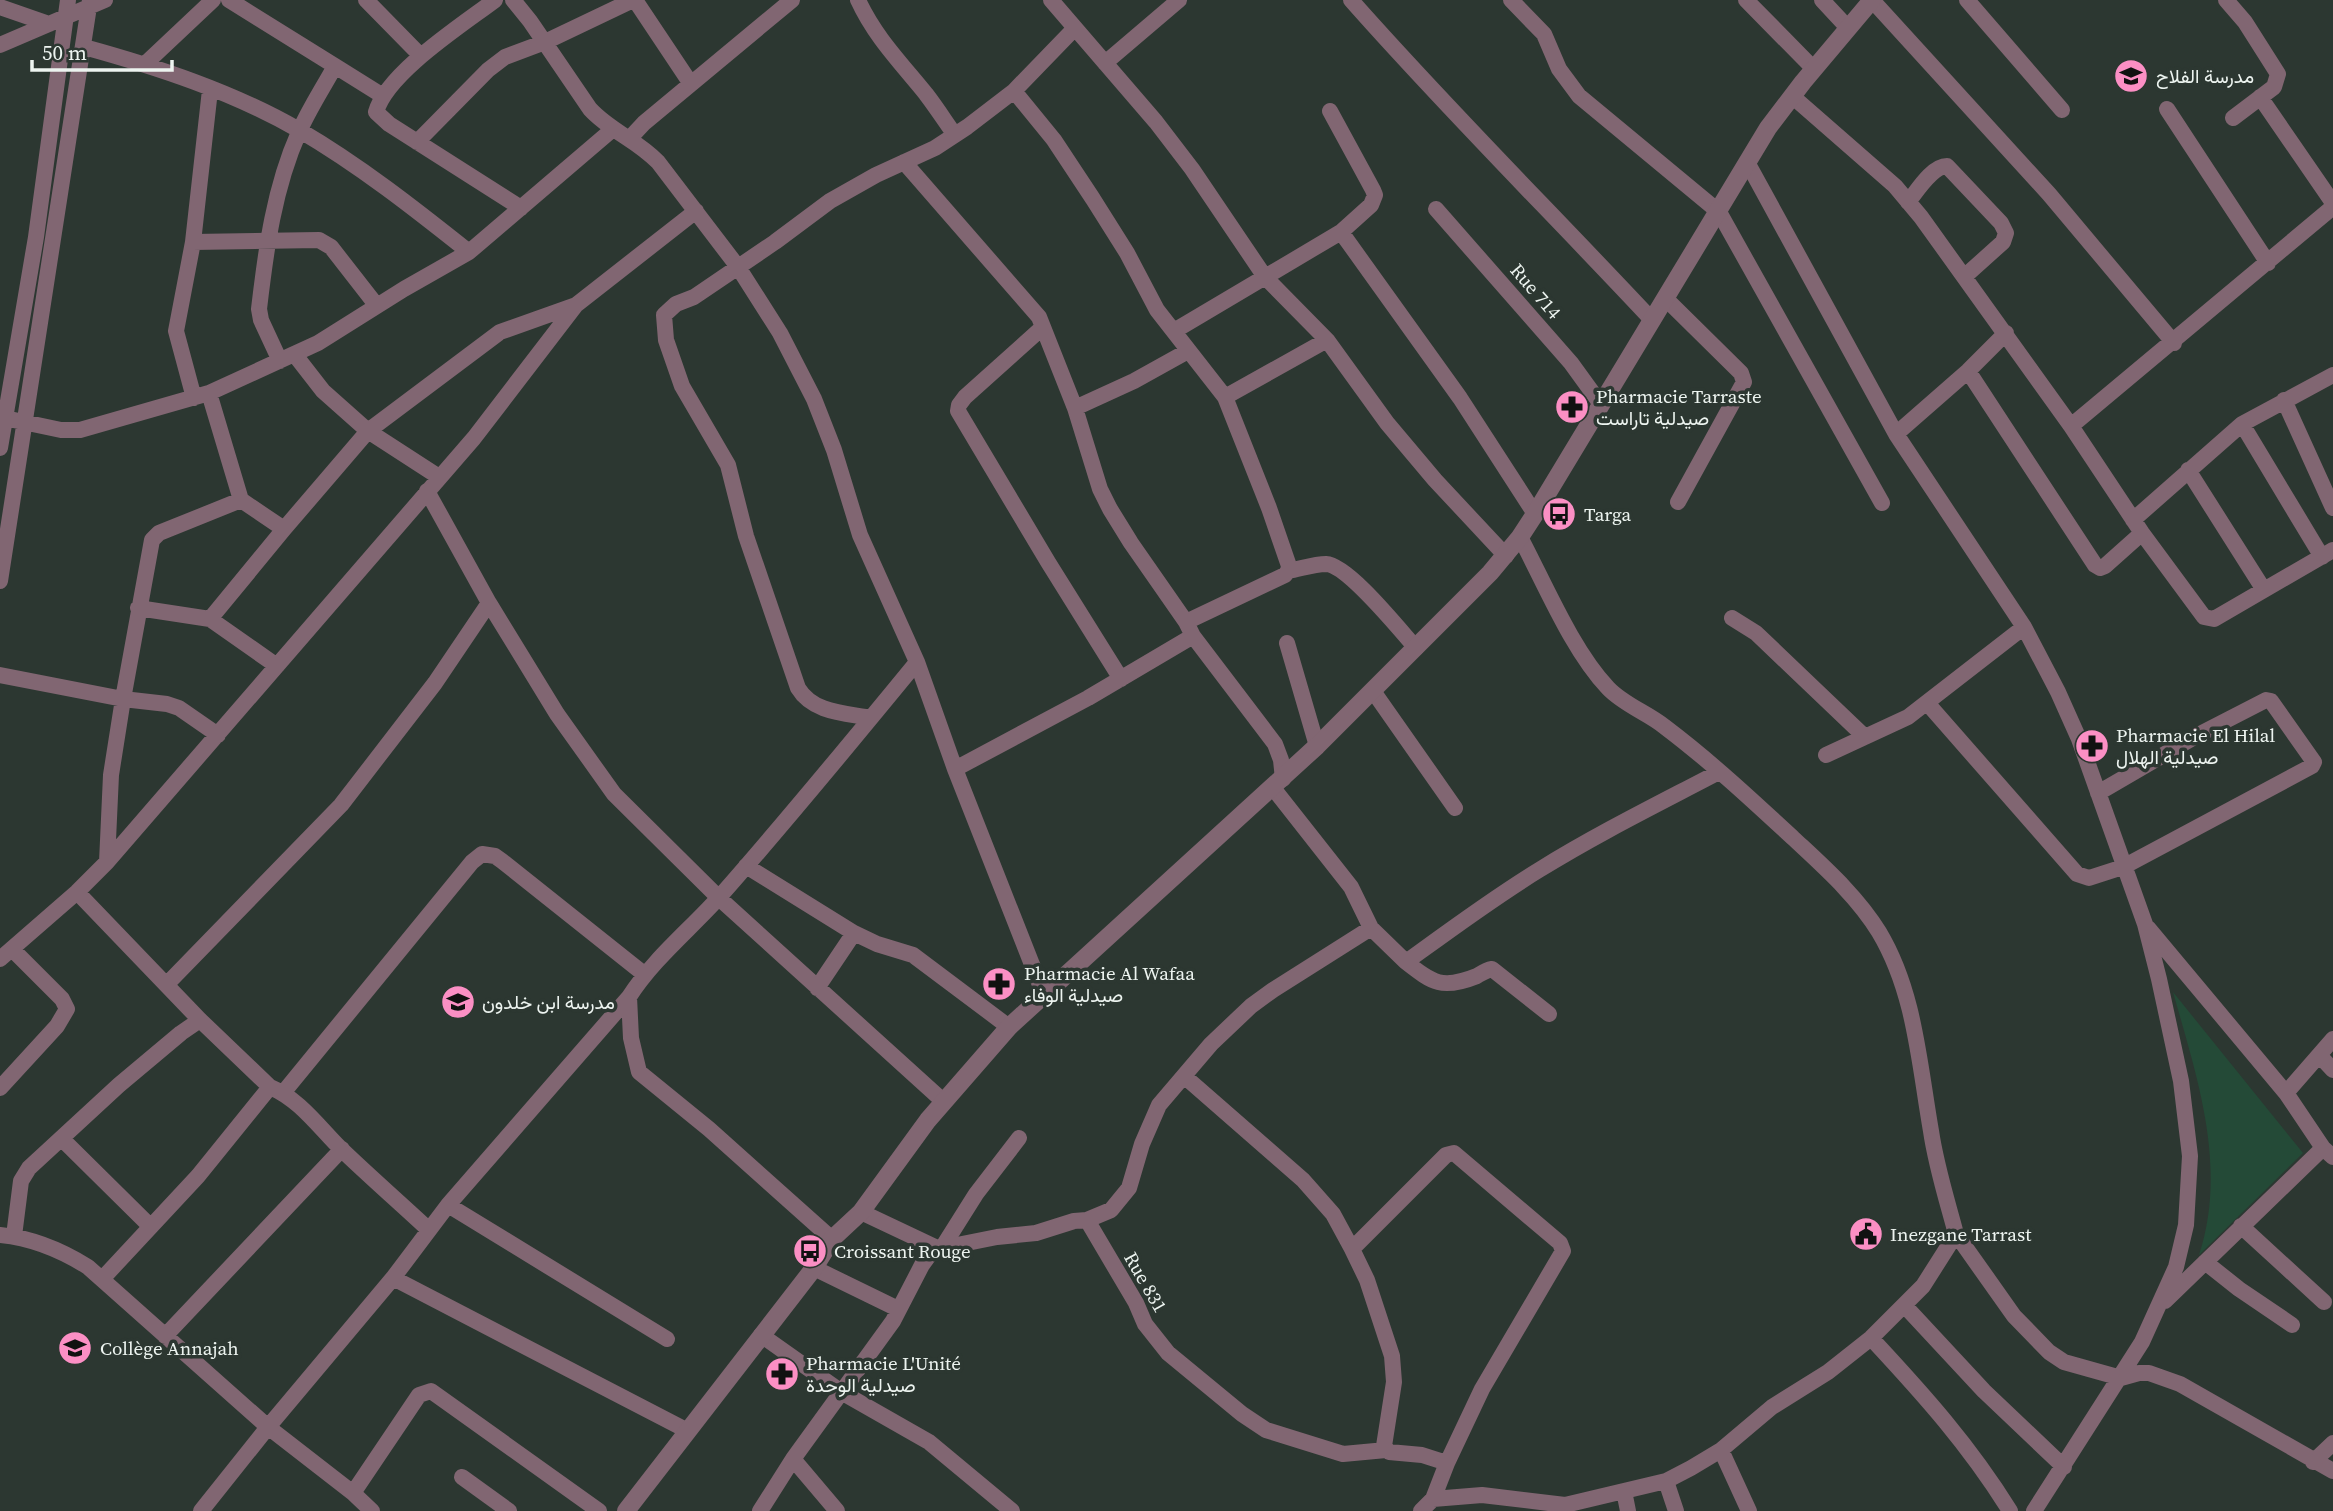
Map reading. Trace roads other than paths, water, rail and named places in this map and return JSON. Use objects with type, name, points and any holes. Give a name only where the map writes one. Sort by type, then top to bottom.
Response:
[{"type":"street","points":[[145,64],[213,0]]},
{"type":"street","points":[[229,0],[383,96]]},
{"type":"street","points":[[366,0],[421,56]]},
{"type":"street","points":[[495,0],[421,56],[383,96],[377,108],[377,115],[521,208]]},
{"type":"street","points":[[513,0],[590,109],[600,120],[645,148],[658,162],[738,267],[780,334],[814,399],[834,450],[860,535],[917,662],[1009,913],[1044,995]]},
{"type":"street","points":[[417,142],[493,65],[510,54],[545,42],[634,0],[691,85]]},
{"type":"street","points":[[630,138],[644,123],[792,0]]},
{"type":"street","points":[[858,0],[868,22],[888,50],[926,94],[955,135]]},
{"type":"street","points":[[1051,0],[1156,122],[1192,169],[1265,277],[1327,340],[1387,423],[1435,480],[1506,556]]},
{"type":"street","points":[[1105,63],[1179,0]]},
{"type":"street","points":[[1352,0],[1424,83],[1652,320]]},
{"type":"street","points":[[1511,0],[1544,34],[1559,69],[1580,96],[1719,212],[1882,503]]},
{"type":"street","points":[[1746,0],[1814,69]]},
{"type":"street","points":[[1822,0],[1848,28]]},
{"type":"street","points":[[626,1511],[814,1268],[832,1239],[861,1212],[943,1101],[1009,1027],[1278,783],[1506,556],[1535,514],[1747,162],[1792,96],[1872,0],[2049,194],[2174,343]]},
{"type":"street","points":[[1967,0],[2062,110]]},
{"type":"street","points":[[2226,0],[2245,22],[2277,70],[2276,83],[2233,118]]},
{"type":"street","points":[[0,45],[49,24],[67,8],[95,2],[84,47],[50,246],[26,423],[0,581]]},
{"type":"street","points":[[0,6],[49,24]]},
{"type":"street","points":[[0,448],[2,417],[36,237],[67,8]]},
{"type":"street","points":[[871,718],[817,707],[803,697],[798,688],[746,536],[728,465],[682,386],[666,340],[664,315],[676,304],[694,297],[738,267],[830,201],[935,148],[955,135],[1014,91],[1075,28]]},
{"type":"street","points":[[84,47],[145,64],[250,105],[299,130],[410,205],[469,253]]},
{"type":"street","points":[[335,66],[299,130],[286,166],[267,242],[259,309],[261,320],[287,358],[368,431],[439,477]]},
{"type":"street","points":[[211,90],[193,242],[176,331],[241,500],[284,529]]},
{"type":"street","points":[[955,769],[1121,679],[1190,629],[1285,575],[1289,566],[1225,397],[1157,310],[1127,253],[1060,150],[1014,91]]},
{"type":"street","points":[[1792,96],[1895,186],[1908,202],[2006,333],[2137,526],[2204,617],[2214,619],[2327,554],[2242,424]]},
{"type":"street","points":[[2071,426],[2174,343],[2333,205],[2260,97]]},
{"type":"street","points":[[2167,109],[2268,263]]},
{"type":"street","points":[[1174,331],[1341,232],[1371,205],[1375,195],[1331,111]]},
{"type":"street","points":[[2,417],[61,430],[80,430],[201,395],[287,358],[318,343],[469,253],[613,129]]},
{"type":"street","points":[[904,162],[1035,311],[1074,408],[1100,489],[1110,509],[1190,629],[1275,744],[1281,761],[1278,783],[1351,887],[1371,928],[1406,962],[1431,981],[1441,985],[1477,976],[1492,969],[1549,1014]]},
{"type":"street","points":[[1747,162],[1896,434],[2024,627],[2058,692],[2079,739],[2145,924],[2181,1081],[2190,1156],[2186,1225],[2176,1267],[2161,1305],[2121,1378],[2034,1511]]},
{"type":"street","points":[[1908,202],[1935,171],[1941,166],[1947,166],[2001,223],[2006,233],[2003,242],[1964,277]]},
{"type":"street","name":"Rue 714","points":[[1436,209],[1571,363],[1600,403]]},
{"type":"street","points":[[0,1088],[57,1026],[67,1009],[62,999],[6,954],[107,862],[474,438],[576,305],[696,211]]},
{"type":"street","points":[[1341,232],[1460,398],[1535,514]]},
{"type":"street","points":[[193,242],[313,239],[325,243],[377,306]]},
{"type":"street","points":[[1666,299],[1741,373],[1744,382],[1678,502]]},
{"type":"street","points":[[210,619],[368,431],[500,332],[576,305]]},
{"type":"street","points":[[1043,327],[965,397],[958,411],[1121,679]]},
{"type":"street","points":[[1896,434],[1968,371],[2006,333]]},
{"type":"street","points":[[1225,397],[1327,340]]},
{"type":"street","points":[[1074,408],[1133,381],[1188,351]]},
{"type":"street","points":[[1968,371],[2095,565],[2105,566],[2188,470],[2242,424],[2333,374]]},
{"type":"street","points":[[2284,400],[2333,508]]},
{"type":"street","points":[[2188,470],[2264,590]]},
{"type":"street","points":[[427,491],[489,603],[558,714],[614,794],[719,898],[943,1101]]},
{"type":"street","points":[[107,862],[111,775],[150,546],[155,536],[241,500]]},
{"type":"street","points":[[1520,537],[1568,629],[1601,680],[1620,698],[1662,724],[1826,869],[1879,931],[1895,964],[1914,1023],[1931,1134],[1956,1234],[2014,1316],[2049,1352],[2064,1362],[2121,1378],[2149,1373],[2180,1384],[2333,1472]]},
{"type":"street","points":[[1288,571],[1327,564],[1342,570],[1416,648]]},
{"type":"street","points":[[167,984],[341,805],[435,683],[489,603]]},
{"type":"street","points":[[138,608],[210,619],[277,666]]},
{"type":"street","points":[[1732,618],[1756,634],[1865,737]]},
{"type":"street","points":[[1826,755],[1908,717],[2024,627]]},
{"type":"street","points":[[1287,643],[1317,746]]},
{"type":"street","points":[[201,1511],[393,1278],[448,1205],[629,997],[644,974],[719,898],[917,662]]},
{"type":"street","points":[[0,676],[122,699],[167,704],[179,708],[218,735]]},
{"type":"street","points":[[1373,691],[1455,808]]},
{"type":"street","points":[[1928,704],[2024,817],[2077,874],[2089,878],[2123,867],[2312,766],[2314,762],[2271,701],[2266,700],[2196,736],[2098,793]]},
{"type":"street","points":[[1406,962],[1540,869],[1718,772]]},
{"type":"street","points":[[103,1278],[277,1090],[472,862],[482,854],[495,856],[502,861],[644,974]]},
{"type":"street","points":[[746,866],[854,933],[877,944],[913,955],[1009,1027]]},
{"type":"street","points":[[77,892],[200,1020],[277,1090],[301,1107],[429,1230]]},
{"type":"street","points":[[2145,924],[2286,1093],[2328,1152],[2241,1226],[2161,1305]]},
{"type":"street","points":[[861,1212],[938,1247],[1036,1233],[1074,1221],[1087,1220],[1111,1210],[1129,1188],[1142,1144],[1159,1105],[1211,1044],[1251,1006],[1273,990],[1371,928]]},
{"type":"street","points":[[817,988],[854,933]]},
{"type":"street","points":[[629,997],[631,1038],[639,1072],[709,1129],[832,1239]]},
{"type":"street","points":[[200,1020],[130,1077],[29,1168],[21,1181],[7,1236],[65,1252],[103,1278],[164,1336],[268,1427],[372,1511]]},
{"type":"street","points":[[2286,1093],[2333,1039]]},
{"type":"street","points":[[2319,1055],[2333,1070]]},
{"type":"street","points":[[1184,1076],[1303,1180],[1333,1214],[1352,1248],[1367,1280],[1392,1356],[1394,1382],[1384,1446],[1386,1450]]},
{"type":"street","points":[[760,1511],[793,1459],[893,1321],[938,1247],[1019,1138]]},
{"type":"street","points":[[63,1140],[150,1226]]},
{"type":"street","points":[[164,1336],[342,1149]]},
{"type":"street","points":[[1352,1248],[1446,1156],[1454,1153],[1563,1248],[1538,1297],[1482,1389],[1427,1505]]},
{"type":"street","points":[[448,1205],[667,1339]]},
{"type":"street","name":"Rue 831","points":[[1087,1220],[1136,1303],[1145,1324],[1168,1353],[1241,1414],[1266,1430],[1343,1454],[1386,1450],[1422,1454],[1447,1463]]},
{"type":"street","points":[[2241,1226],[2324,1302]]},
{"type":"street","points":[[1427,1505],[1482,1494],[1512,1504],[1565,1505],[1666,1481],[1721,1450],[1761,1415],[1828,1372],[1871,1338],[1923,1286],[1956,1234]]},
{"type":"street","points":[[2206,1262],[2239,1289],[2292,1325]]},
{"type":"street","points":[[814,1268],[898,1310]]},
{"type":"street","points":[[393,1278],[688,1431]]},
{"type":"street","points":[[1904,1305],[1984,1391],[2064,1467]]},
{"type":"street","points":[[761,1335],[843,1393],[929,1442],[1012,1511]]},
{"type":"street","points":[[1871,1338],[1937,1408],[1985,1471],[2010,1511]]},
{"type":"street","points":[[353,1493],[419,1395],[431,1391],[599,1511]]},
{"type":"street","points":[[2313,1462],[2333,1443]]},
{"type":"street","points":[[1721,1450],[1749,1511]]},
{"type":"street","points":[[793,1459],[837,1511]]},
{"type":"street","points":[[462,1477],[509,1511]]},
{"type":"street","points":[[1666,1481],[1676,1511]]},
{"type":"street","points":[[1624,1491],[1628,1511]]},
{"type":"place","name":"مدرسة الفلاح","points":[[2131,76]]},
{"type":"place","name":"Pharmacie Tarraste صيدلية تاراست","points":[[1572,407]]},
{"type":"place","name":"Targa","points":[[1559,514]]},
{"type":"place","name":"Pharmacie El Hilal صيدلية الهلال","points":[[2092,746]]},
{"type":"place","name":"Pharmacie Al Wafaa صيدلية الوفاء","points":[[999,984]]},
{"type":"place","name":"مدرسة ابن خلدون","points":[[458,1002]]},
{"type":"place","name":"Inezgane Tarrast","points":[[1866,1234]]},
{"type":"place","name":"Croissant Rouge","points":[[810,1251]]},
{"type":"place","name":"Collège Annajah","points":[[75,1348]]},
{"type":"place","name":"Pharmacie L'Unité صيدلية الوحدة","points":[[782,1374]]}]
